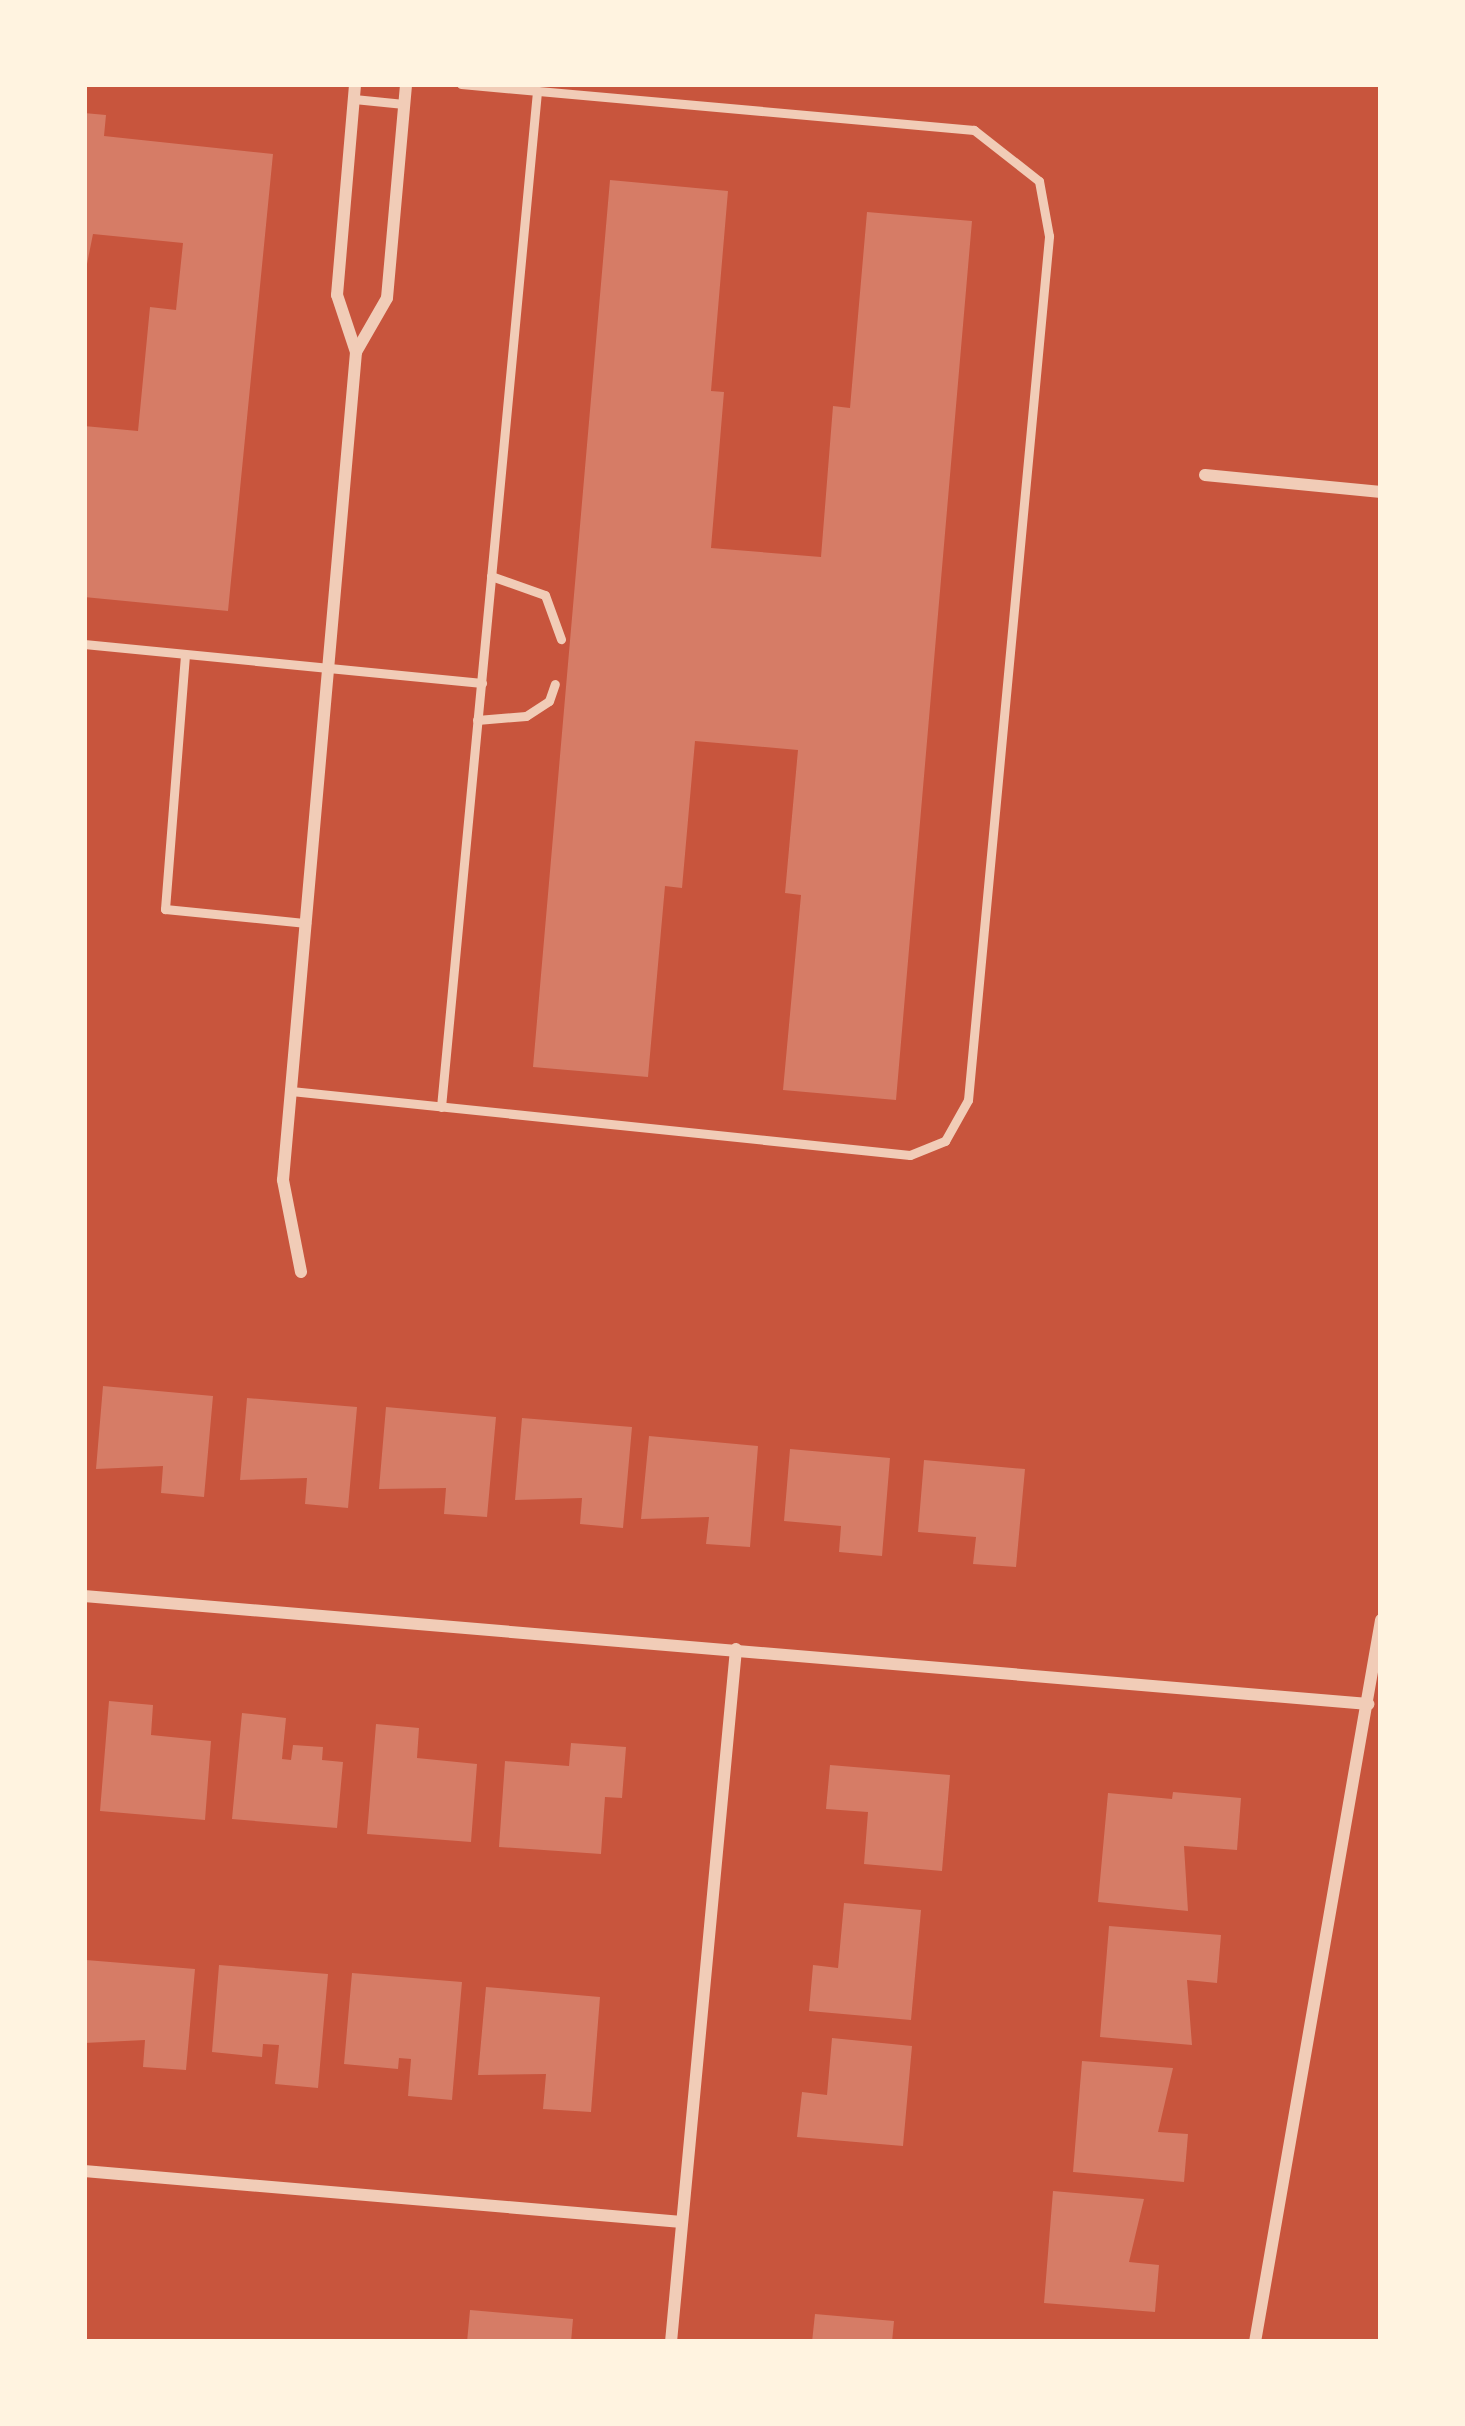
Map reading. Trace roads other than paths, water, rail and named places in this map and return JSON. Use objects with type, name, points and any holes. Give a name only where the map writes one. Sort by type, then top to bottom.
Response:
[{"type":"street","points":[[356,352],[387,298],[406,84]]},
{"type":"street","points":[[301,1272],[283,1180],[356,352],[337,296],[354,91]]},
{"type":"street","points":[[1205,475],[1381,492]]},
{"type":"street","points":[[84,1595],[1368,1704]]},
{"type":"street","points":[[1255,2342],[1381,1620]]},
{"type":"street","points":[[671,2342],[736,1649]]},
{"type":"street","points":[[84,2171],[682,2222]]},
{"type":"lane","points":[[291,1091],[910,1155],[945,1141],[968,1100],[1049,236],[1039,182],[974,130],[461,84]]},
{"type":"lane","points":[[354,91],[404,104]]},
{"type":"lane","points":[[441,1107],[537,91]]},
{"type":"lane","points":[[491,576],[545,595],[561,640]]},
{"type":"lane","points":[[84,644],[482,682]]},
{"type":"lane","points":[[185,655],[165,909],[306,922]]},
{"type":"lane","points":[[477,720],[526,716],[549,701],[555,684]]}]
